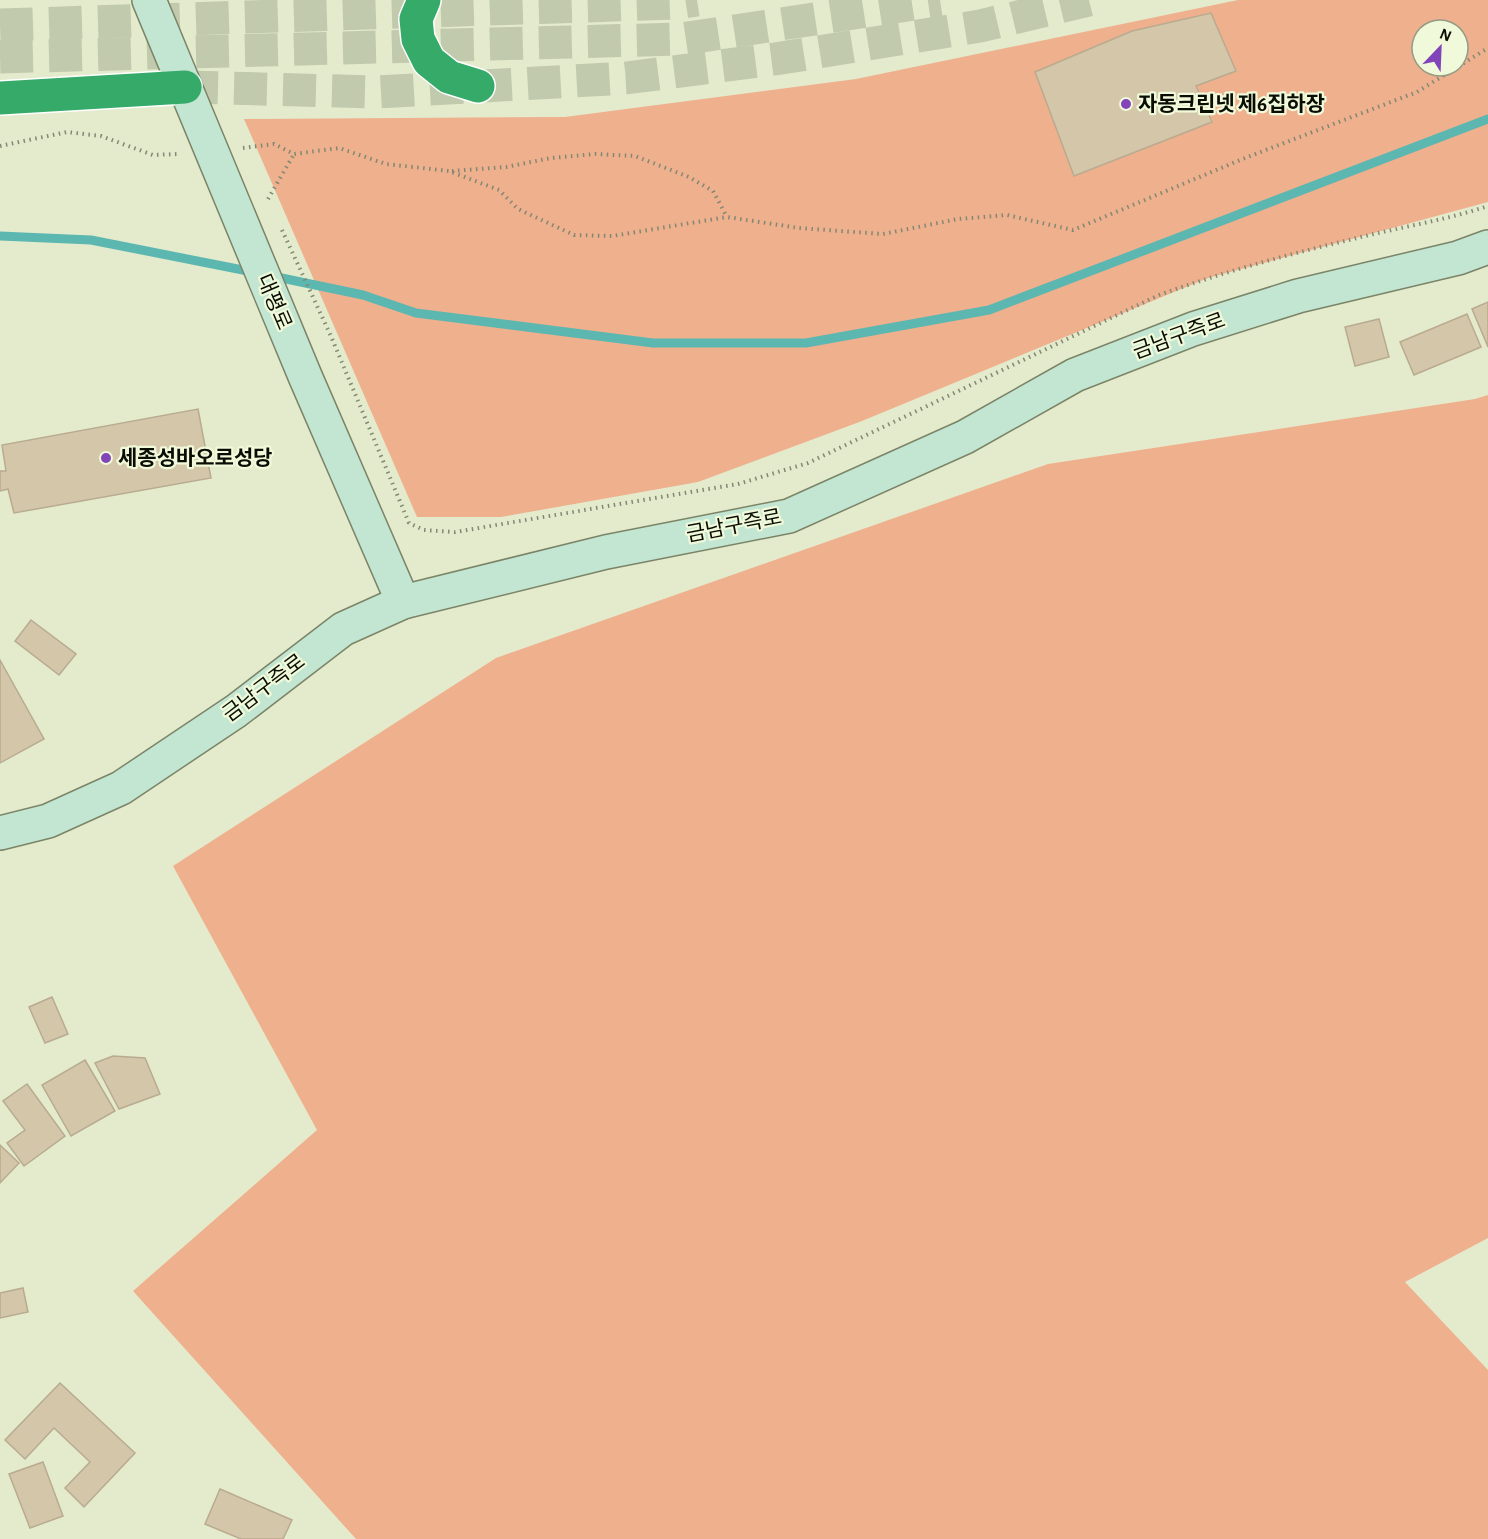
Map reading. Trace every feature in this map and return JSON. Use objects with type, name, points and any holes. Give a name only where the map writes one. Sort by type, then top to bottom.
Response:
[{"type":"highway","points":[[424,0],[416,19],[418,39],[429,61],[449,77],[478,86]]},
{"type":"highway","points":[[0,98],[185,87]]},
{"type":"main road","name":"대평로","points":[[148,0],[305,376],[403,602]]},
{"type":"main road","name":"금남구즉로","points":[[0,833],[48,821],[121,788],[236,711],[343,629],[403,602],[606,552],[789,516],[965,437],[1075,375],[1193,329],[1298,296],[1458,258],[1488,247]]},
{"type":"path","points":[[449,171],[499,190],[518,209],[574,235],[612,236],[727,217],[799,228],[883,234],[958,219],[1007,214],[1073,230],[1245,158],[1417,92],[1488,48]]},
{"type":"path","points":[[0,146],[67,132],[101,136],[153,155]]},
{"type":"path","points":[[274,144],[294,154],[339,148],[386,164],[449,171],[506,167],[551,158],[595,154],[635,156],[689,177],[714,191],[727,217]]},
{"type":"path","points":[[273,209],[268,198],[294,154]]},
{"type":"path","points":[[282,230],[330,334],[410,523],[424,530],[455,532],[738,484],[808,463],[1159,295],[1208,278],[1348,240],[1468,213],[1488,206]]},
{"type":"shaded area","points":[[1238,0],[1488,0],[1488,202],[1208,278],[862,421],[698,482],[501,517],[417,517],[244,119],[565,117],[856,79]]},
{"type":"shaded area","points":[[1488,395],[1488,1238],[1405,1282],[1488,1370],[1488,1539],[356,1539],[133,1291],[317,1130],[173,866],[496,658],[1048,464],[1475,399]]},
{"type":"building","name":"자동크린넷 제6집하장","points":[[1211,13],[1236,71],[1196,86],[1212,122],[1074,176],[1035,72],[1132,31]]},
{"type":"building","points":[[1488,302],[1488,347],[1472,309]]},
{"type":"building","points":[[1467,314],[1481,347],[1414,375],[1400,342]]},
{"type":"building","points":[[1379,319],[1389,357],[1355,366],[1345,327]]},
{"type":"building","name":"세종성바오로성당","points":[[198,409],[211,478],[14,513],[8,489],[0,491],[0,471],[6,471],[2,445]]},
{"type":"building","points":[[31,620],[76,654],[59,675],[15,641]]},
{"type":"building","points":[[0,660],[44,739],[0,763]]},
{"type":"building","points":[[52,997],[68,1034],[45,1043],[29,1007]]},
{"type":"building","points":[[113,1056],[145,1058],[160,1094],[119,1109],[95,1063]]},
{"type":"building","points":[[85,1060],[115,1111],[71,1136],[42,1085]]},
{"type":"building","points":[[27,1084],[65,1136],[24,1166],[7,1143],[25,1130],[3,1101]]},
{"type":"building","points":[[0,1145],[19,1163],[0,1183]]},
{"type":"building","points":[[23,1288],[28,1312],[0,1318],[0,1293]]},
{"type":"building","points":[[60,1383],[135,1453],[84,1507],[65,1488],[90,1462],[54,1428],[25,1459],[5,1440]]},
{"type":"building","points":[[43,1462],[63,1516],[30,1528],[9,1474]]},
{"type":"building","points":[[220,1489],[292,1520],[283,1539],[241,1539],[205,1524]]},
{"type":"waterway","points":[[272,276],[363,295],[416,313],[653,343],[806,343],[989,310],[1488,119]]},
{"type":"waterway","points":[[0,236],[91,240],[253,272]]},
{"type":"tunnel","points":[[0,25],[678,3],[697,0]]},
{"type":"tunnel","points":[[0,57],[682,39],[940,0]]},
{"type":"tunnel","points":[[185,87],[377,92],[626,78],[775,59],[980,26],[1089,0]]},
{"type":"place","name":"자동크린넷 제6집하장","points":[[1126,104]]},
{"type":"place","name":"세종성바오로성당","points":[[106,458]]}]
